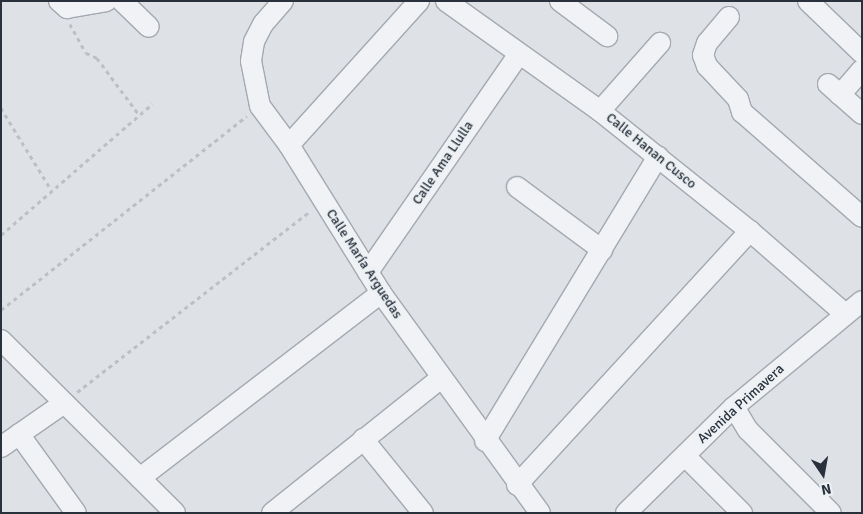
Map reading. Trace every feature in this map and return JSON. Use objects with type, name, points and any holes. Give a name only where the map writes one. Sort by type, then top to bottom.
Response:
[{"type":"street","points":[[59,1],[67,8],[106,1]]},
{"type":"street","points":[[122,1],[149,27]]},
{"type":"street","name":"Calle María Arguedas","points":[[283,1],[263,24],[254,42],[251,61],[260,106],[289,145],[381,293],[485,441],[540,513]]},
{"type":"street","points":[[289,145],[419,1]]},
{"type":"street","name":"Calle Hanan Cusco","points":[[446,1],[600,111],[750,231],[846,314]]},
{"type":"street","points":[[560,1],[607,36]]},
{"type":"street","points":[[808,1],[862,53]]},
{"type":"street","points":[[729,17],[707,43],[703,55],[707,66],[738,99],[742,112],[862,216]]},
{"type":"street","points":[[600,111],[660,43]]},
{"type":"street","name":"Calle Ama Llulla","points":[[368,272],[518,54]]},
{"type":"street","points":[[862,70],[834,90],[862,114]]},
{"type":"street","points":[[485,441],[658,158]]},
{"type":"street","points":[[516,187],[602,250]]},
{"type":"street","points":[[517,485],[750,231]]},
{"type":"street","points":[[140,478],[381,293]]},
{"type":"street","name":"Avenida Primavera","points":[[626,513],[734,407],[862,301]]},
{"type":"street","points":[[1,340],[175,513]]},
{"type":"street","points":[[272,513],[440,378]]},
{"type":"street","points":[[1,447],[64,402]]},
{"type":"street","points":[[734,407],[748,430],[831,513]]},
{"type":"street","points":[[19,434],[76,513]]},
{"type":"street","points":[[363,440],[423,513]]},
{"type":"street","points":[[685,456],[742,513]]},
{"type":"path","points":[[68,20],[86,53],[97,58],[140,116]]},
{"type":"path","points":[[1,235],[152,104]]},
{"type":"path","points":[[1,310],[260,106]]},
{"type":"path","points":[[1,108],[52,191]]},
{"type":"path","points":[[64,402],[323,201]]}]
